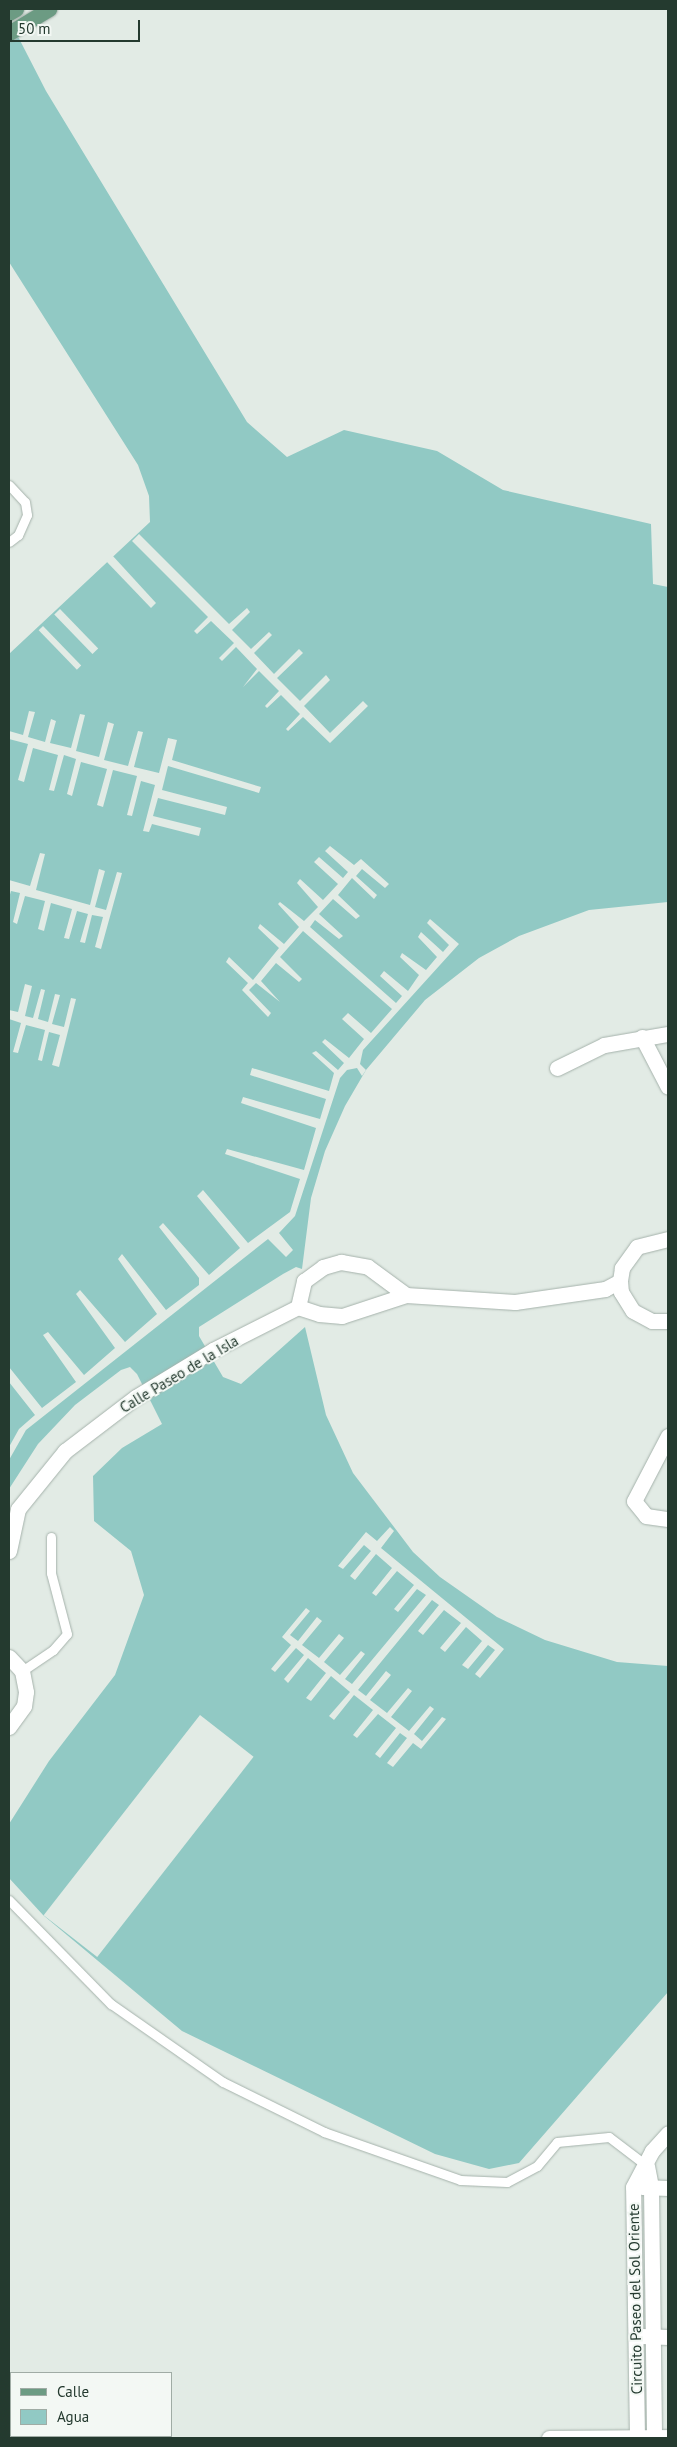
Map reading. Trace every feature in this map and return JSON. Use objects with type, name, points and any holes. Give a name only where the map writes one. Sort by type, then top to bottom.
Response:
[{"type":"main road","points":[[9,13],[16,9]]},
{"type":"main road","points":[[9,33],[49,9]]},
{"type":"street","points":[[557,1068],[604,1045],[668,1034]]},
{"type":"street","points":[[642,1037],[668,1087]]},
{"type":"street","points":[[667,1238],[637,1247],[622,1268],[620,1281],[621,1292],[633,1311],[652,1320],[668,1321]]},
{"type":"street","points":[[406,1295],[368,1267],[341,1262],[323,1267],[304,1281],[298,1307],[319,1314],[342,1316],[406,1295],[515,1302],[605,1289],[620,1281]]},
{"type":"street","name":"Calle Paseo de la Isla","points":[[9,1551],[13,1522],[28,1493],[65,1452],[136,1397],[213,1350],[298,1307]]},
{"type":"street","points":[[668,1436],[636,1493],[638,1509],[646,1516],[668,1519]]},
{"type":"street","points":[[9,1657],[22,1672],[26,1692],[24,1706],[9,1727]]},
{"type":"street","name":"Circuito Paseo del Sol Oriente","points":[[637,2437],[633,2187],[647,2166],[652,2151],[668,2133]]},
{"type":"street","name":"Circuito Paseo del Sol Oriente","points":[[647,2166],[651,2187],[652,2337],[661,2437]]},
{"type":"street","points":[[633,2187],[668,2188]]},
{"type":"street","points":[[636,2336],[668,2337]]},
{"type":"street","points":[[549,2438],[661,2437]]},
{"type":"lane","points":[[9,485],[25,502],[27,515],[18,535],[9,542]]},
{"type":"lane","points":[[22,1672],[53,1650],[67,1634],[53,1588],[51,1537]]},
{"type":"lane","points":[[9,1900],[111,2004],[223,2082],[324,2132],[460,2180],[507,2182],[537,2166],[557,2142],[609,2137],[647,2166]]},
{"type":"water","points":[[9,19],[46,91],[247,422],[287,457],[344,430],[437,451],[503,490],[651,524],[653,584],[668,587],[668,902],[589,910],[519,936],[479,958],[425,1000],[366,1070],[345,1106],[325,1151],[311,1198],[302,1269],[296,1267],[283,1274],[199,1327],[199,1336],[223,1377],[241,1384],[305,1327],[326,1415],[353,1473],[413,1552],[440,1577],[497,1617],[545,1640],[617,1662],[668,1666],[668,1992],[519,2163],[489,2169],[435,2154],[182,2031],[43,1915],[9,1878],[9,1824],[49,1761],[115,1675],[144,1595],[131,1551],[94,1521],[93,1476],[122,1448],[162,1424],[137,1374],[130,1367],[121,1370],[75,1405],[38,1444],[9,1489],[9,654],[150,522],[149,496],[138,465],[9,262]]},
{"type":"pier","points":[[139,534],[229,624],[247,608],[250,612],[232,630],[251,649],[269,632],[272,635],[254,653],[274,674],[299,649],[303,653],[277,678],[300,701],[326,675],[330,680],[304,706],[330,733],[363,701],[368,706],[330,743],[303,717],[288,731],[286,729],[300,714],[281,695],[267,708],[265,706],[279,691],[259,671],[243,687],[257,669],[236,647],[222,661],[219,658],[234,643],[211,621],[197,634],[194,631],[208,617],[132,541]]},
{"type":"pier","points":[[112,555],[156,603],[151,608],[106,561]]},
{"type":"pier","points":[[60,609],[98,649],[92,654],[54,615]]},
{"type":"pier","points":[[43,626],[81,666],[77,670],[39,630]]},
{"type":"pier","points":[[29,711],[35,712],[28,737],[45,742],[51,719],[56,721],[50,743],[71,748],[80,714],[85,715],[76,751],[99,757],[108,722],[114,724],[104,760],[128,766],[138,731],[143,732],[134,767],[159,773],[168,738],[177,740],[172,760],[261,787],[259,793],[168,766],[162,790],[227,807],[225,815],[158,798],[153,816],[201,828],[199,836],[152,824],[149,832],[143,831],[155,785],[141,781],[132,816],[127,815],[137,776],[113,770],[103,807],[97,805],[107,769],[81,762],[72,796],[67,794],[76,759],[64,755],[54,791],[49,790],[58,755],[33,748],[24,782],[18,780],[28,744],[9,739],[9,731],[23,735]]},
{"type":"pier","points":[[330,846],[354,865],[361,859],[389,884],[385,888],[362,869],[356,876],[377,895],[374,899],[352,878],[338,895],[360,916],[356,919],[333,899],[319,914],[343,936],[339,939],[315,920],[310,927],[396,1003],[402,996],[380,976],[384,971],[408,991],[419,975],[400,957],[402,953],[426,970],[437,957],[418,937],[421,932],[443,952],[449,945],[427,923],[430,919],[459,944],[363,1050],[360,1064],[366,1070],[362,1076],[357,1068],[347,1070],[340,1078],[295,1216],[279,1233],[293,1250],[286,1257],[268,1239],[26,1430],[9,1460],[9,1447],[19,1429],[35,1415],[9,1382],[9,1367],[42,1408],[76,1382],[43,1335],[48,1332],[84,1375],[115,1348],[76,1294],[80,1290],[125,1342],[157,1314],[118,1259],[122,1254],[166,1310],[199,1285],[199,1278],[159,1227],[163,1223],[209,1275],[240,1248],[197,1196],[203,1190],[248,1243],[290,1212],[300,1179],[225,1154],[227,1149],[304,1170],[316,1128],[241,1103],[243,1097],[320,1119],[326,1099],[250,1075],[252,1068],[329,1091],[334,1073],[312,1053],[316,1051],[338,1070],[344,1063],[322,1042],[325,1039],[349,1058],[364,1039],[342,1019],[348,1013],[371,1033],[392,1009],[303,931],[280,957],[302,979],[299,982],[276,963],[261,981],[280,1002],[256,983],[249,990],[271,1013],[268,1017],[242,990],[248,983],[226,962],[229,957],[253,980],[279,948],[258,928],[260,924],[284,944],[299,927],[278,904],[280,902],[304,921],[318,907],[297,883],[300,879],[323,900],[338,884],[314,862],[319,857],[343,878],[348,872],[325,851]]},
{"type":"pier","points":[[40,853],[45,854],[36,890],[90,905],[99,869],[105,871],[95,907],[106,910],[117,872],[122,873],[101,949],[95,947],[103,917],[92,915],[85,943],[80,942],[88,914],[77,911],[69,939],[64,938],[72,909],[51,903],[44,931],[38,929],[45,901],[25,896],[17,924],[13,922],[20,893],[11,891],[9,898],[9,880],[30,886]]},
{"type":"pier","points":[[25,984],[32,986],[25,1016],[33,1018],[41,989],[45,990],[38,1019],[48,1022],[55,994],[60,995],[52,1024],[64,1027],[71,998],[76,999],[59,1067],[52,1065],[60,1035],[49,1032],[42,1061],[38,1060],[45,1030],[26,1025],[18,1053],[13,1052],[21,1023],[9,1019],[9,1010],[18,1012]]},
{"type":"pier","points":[[390,1527],[394,1531],[381,1548],[504,1649],[480,1678],[475,1674],[495,1650],[488,1645],[468,1669],[462,1665],[482,1641],[466,1627],[445,1652],[440,1648],[461,1623],[444,1610],[423,1635],[418,1631],[439,1605],[432,1600],[358,1690],[366,1696],[386,1671],[391,1675],[370,1700],[387,1713],[408,1688],[412,1691],[391,1717],[409,1731],[430,1706],[434,1709],[414,1734],[422,1741],[442,1717],[446,1719],[421,1749],[413,1743],[393,1767],[387,1763],[407,1738],[400,1733],[380,1758],[375,1754],[396,1728],[378,1714],[357,1738],[353,1735],[373,1710],[354,1695],[334,1720],[329,1716],[350,1692],[331,1676],[311,1701],[306,1698],[326,1673],[308,1658],[288,1683],[284,1679],[304,1655],[296,1648],[275,1672],[271,1669],[291,1645],[282,1637],[306,1608],[310,1611],[290,1635],[298,1641],[317,1617],[322,1621],[302,1645],[319,1658],[339,1634],[344,1638],[324,1662],[340,1675],[361,1651],[365,1654],[345,1679],[352,1684],[426,1595],[417,1589],[398,1612],[394,1609],[414,1585],[397,1571],[376,1596],[372,1593],[392,1568],[376,1554],[355,1580],[350,1576],[371,1551],[364,1545],[343,1569],[338,1566],[366,1532],[377,1541]]},
{"type":"pier","points":[[200,1715],[254,1757],[97,1957],[44,1915]]}]
